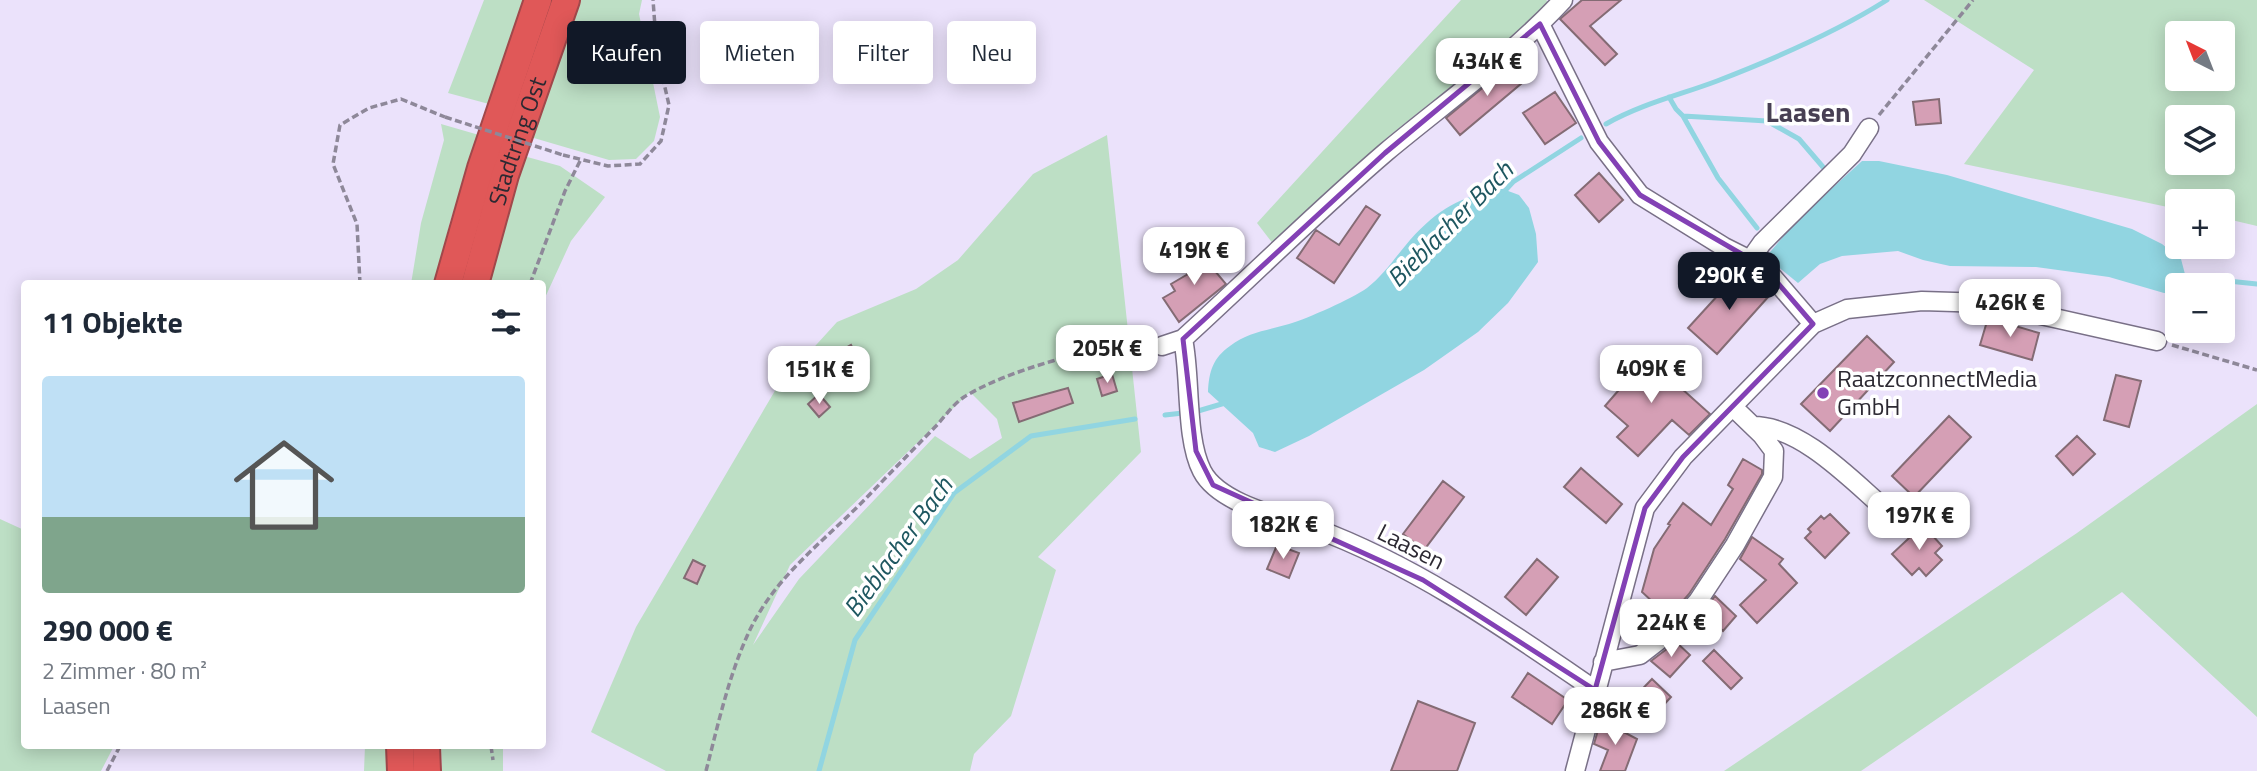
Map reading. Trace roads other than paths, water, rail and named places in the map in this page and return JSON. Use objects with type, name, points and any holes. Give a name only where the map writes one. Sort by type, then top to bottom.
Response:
[{"type":"highway","name":"Stadtring Ost","points":[[449,280],[481,167],[538,0]]},
{"type":"highway","name":"Stadtring Ost","points":[[476,280],[505,175],[565,0]]},
{"type":"highway","points":[[400,749],[401,771]]},
{"type":"highway","points":[[426,749],[427,771]]},
{"type":"street","points":[[1162,345],[1183,339],[1385,153],[1481,76],[1563,0]]},
{"type":"street","points":[[1540,24],[1599,142],[1640,195],[1724,247],[1764,267],[1813,324]]},
{"type":"street","points":[[1750,260],[1762,243],[1852,154],[1869,128]]},
{"type":"street","points":[[1575,771],[1645,508],[1683,457],[1813,324],[1847,309],[1922,302],[1987,303],[2157,341]]},
{"type":"street","name":"Laasen","points":[[1183,339],[1196,452],[1202,471],[1213,485],[1238,501],[1314,528],[1423,580],[1493,621],[1595,690]]},
{"type":"street","points":[[1603,662],[1640,655],[1671,631],[1698,601],[1735,545],[1773,477],[1774,451],[1733,407]]},
{"type":"street","points":[[1753,426],[1785,432],[1802,442],[1831,462],[1892,515]]},
{"type":"water","points":[[1862,161],[1879,161],[1947,175],[2132,229],[2165,246],[2165,259],[2181,259],[2185,273],[2165,273],[2164,293],[2109,277],[2036,267],[1950,266],[1898,251],[1842,256],[1820,264],[1798,283],[1766,257],[1797,220]]},
{"type":"water","points":[[1500,188],[1519,195],[1529,208],[1536,234],[1538,262],[1508,303],[1478,332],[1424,370],[1309,436],[1275,452],[1259,447],[1253,433],[1208,392],[1213,366],[1220,355],[1237,341],[1307,317],[1341,303],[1367,288],[1410,240],[1441,212],[1472,196]]},
{"type":"waterway","name":"Bieblacher Bach","points":[[1606,124],[1647,105],[1717,81],[1782,54],[1847,23],[1887,0]]},
{"type":"waterway","points":[[1669,97],[1683,116],[1767,121],[1799,139],[1823,167]]},
{"type":"waterway","points":[[1683,116],[1718,178],[1757,228]]},
{"type":"waterway","name":"Bieblacher Bach","points":[[1501,195],[1513,182],[1581,138]]},
{"type":"waterway","points":[[2235,282],[2257,284]]},
{"type":"waterway","name":"Bieblacher Bach","points":[[1198,411],[1225,403]]},
{"type":"waterway","name":"Bieblacher Bach","points":[[1165,415],[1183,413]]},
{"type":"waterway","name":"Bieblacher Bach","points":[[819,771],[855,640],[954,493],[1031,436],[1135,419]]},
{"type":"place","name":"RaatzconnectMedia GmbH","points":[[1823,393]]},
{"type":"district","name":"Laasen","points":[[1808,112]]}]
